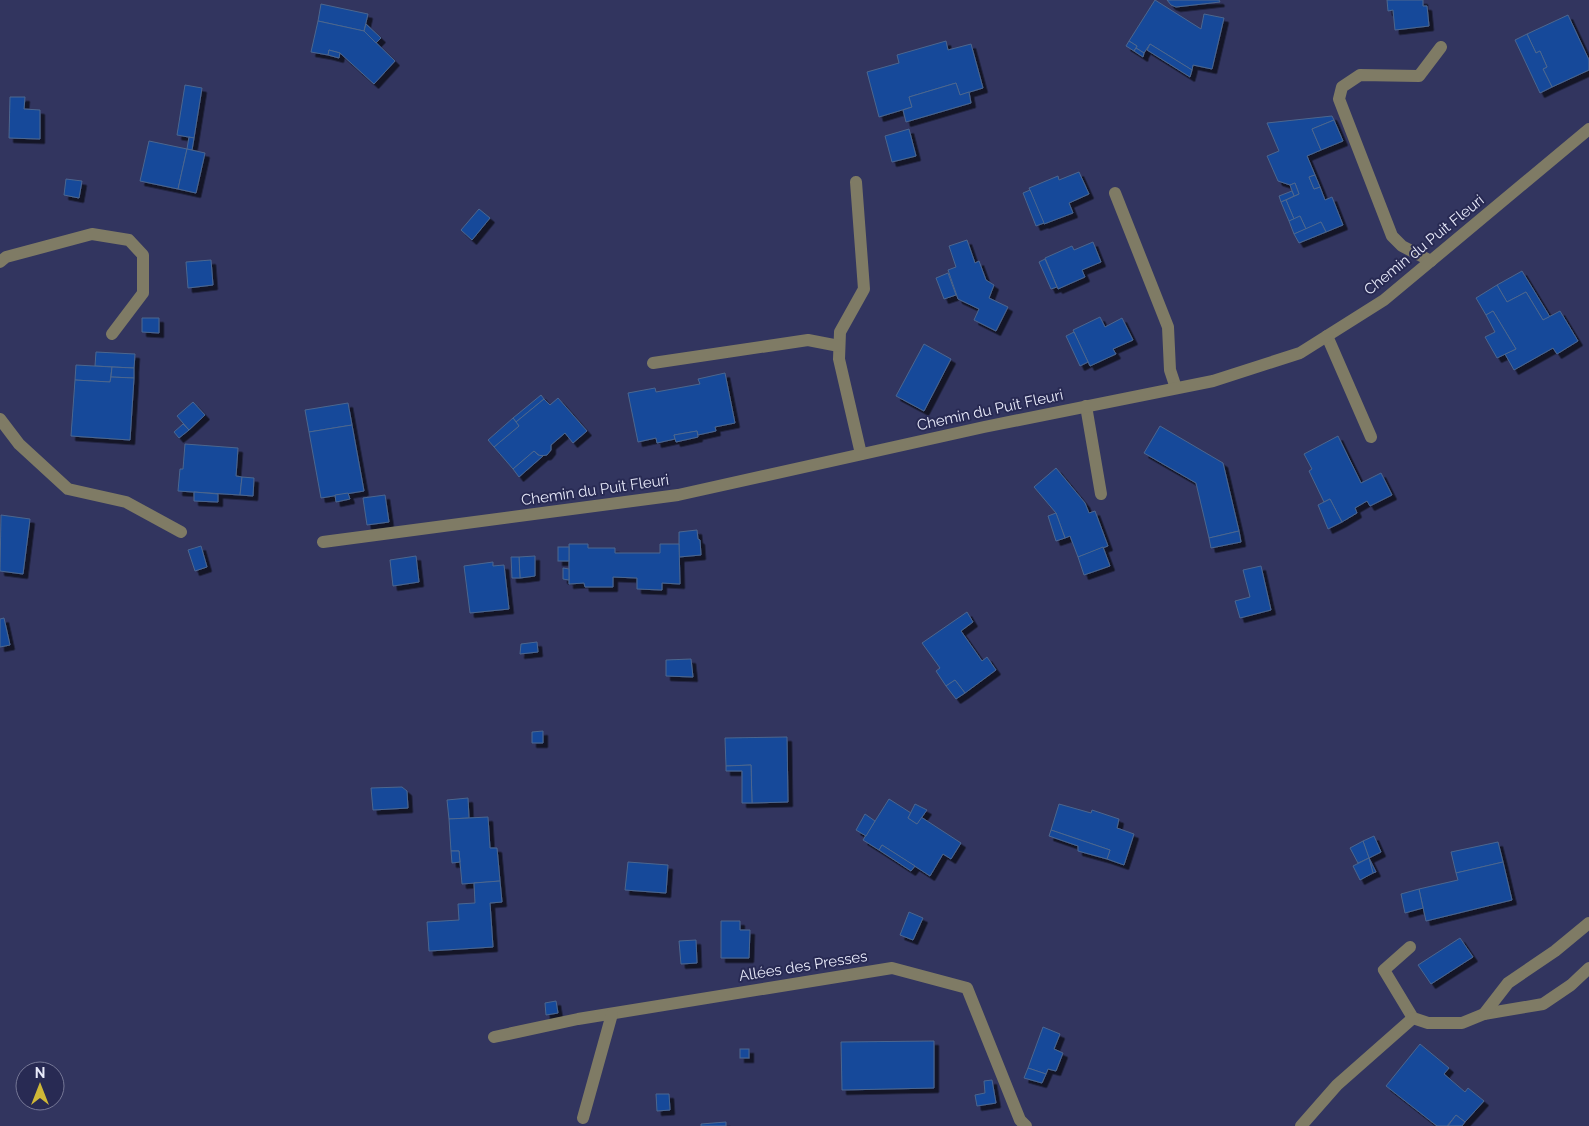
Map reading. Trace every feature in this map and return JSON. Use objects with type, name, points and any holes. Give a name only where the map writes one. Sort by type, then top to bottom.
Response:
[{"type":"street","points":[[1431,261],[1402,246],[1392,236],[1339,99],[1342,87],[1360,75],[1418,76],[1441,47]]},
{"type":"street","name":"Chemin du Puit Fleuri","points":[[323,542],[678,495],[861,454],[1213,380],[1300,353],[1384,300],[1589,129]]},
{"type":"street","points":[[856,182],[864,288],[840,332],[839,359],[861,454]]},
{"type":"street","points":[[1115,194],[1168,327],[1170,370],[1176,388]]},
{"type":"street","points":[[0,262],[6,257],[92,234],[130,240],[143,255],[143,292],[112,334]]},
{"type":"street","points":[[1327,336],[1371,437]]},
{"type":"street","points":[[653,363],[808,340],[839,346]]},
{"type":"street","points":[[1086,406],[1101,494]]},
{"type":"street","points":[[0,419],[18,444],[68,489],[126,502],[180,532]]},
{"type":"street","points":[[1484,1014],[1508,983],[1555,951],[1589,922]]},
{"type":"street","points":[[1410,947],[1384,970],[1413,1018],[1428,1023],[1462,1023],[1484,1014],[1543,1004],[1571,986],[1589,968]]},
{"type":"street","name":"Allées des Presses","points":[[494,1037],[578,1019],[892,968],[968,988],[1020,1120],[1026,1126]]},
{"type":"street","points":[[584,1118],[612,1014]]},
{"type":"street","points":[[1301,1126],[1337,1085],[1413,1018]]},
{"type":"building","points":[[1155,0],[1201,29],[1204,14],[1224,18],[1212,69],[1193,65],[1192,70],[1150,44],[1144,53],[1129,41]]},
{"type":"building","points":[[1167,0],[1219,0],[1220,2],[1176,7]]},
{"type":"building","points":[[1387,0],[1423,0],[1423,6],[1427,6],[1429,26],[1395,30],[1393,10],[1388,11]]},
{"type":"building","points":[[321,4],[368,14],[364,31],[318,21]]},
{"type":"building","points":[[1568,15],[1589,60],[1589,70],[1552,87],[1543,69],[1547,67],[1540,51],[1536,53],[1527,34]]},
{"type":"building","points":[[318,21],[364,31],[395,61],[374,84],[340,53],[329,50],[328,55],[311,52]]},
{"type":"building","points":[[366,24],[381,38],[376,43],[364,31]]},
{"type":"building","points":[[1527,34],[1536,53],[1540,51],[1547,67],[1543,69],[1552,87],[1540,93],[1515,40]]},
{"type":"building","points":[[946,41],[948,50],[971,44],[983,88],[960,95],[956,83],[909,97],[912,107],[879,117],[867,72],[899,63],[897,55]]},
{"type":"building","points":[[1129,41],[1137,46],[1134,51],[1126,46]]},
{"type":"building","points":[[1150,44],[1192,70],[1190,77],[1147,50]]},
{"type":"building","points":[[1136,48],[1144,53],[1143,57],[1134,51]]},
{"type":"building","points":[[329,50],[340,53],[339,58],[328,55]]},
{"type":"building","points":[[956,83],[960,95],[969,92],[971,103],[906,122],[903,110],[912,107],[909,97]]},
{"type":"building","points":[[185,85],[202,88],[194,138],[177,135]]},
{"type":"building","points":[[10,97],[25,97],[24,109],[40,110],[40,139],[9,138]]},
{"type":"building","points":[[1332,116],[1334,120],[1312,129],[1321,150],[1307,156],[1315,175],[1309,177],[1314,189],[1320,187],[1325,200],[1332,197],[1343,225],[1326,232],[1321,222],[1306,229],[1300,216],[1294,219],[1286,200],[1299,194],[1295,183],[1290,185],[1278,181],[1267,156],[1279,151],[1267,123]]},
{"type":"building","points":[[1334,120],[1343,141],[1321,150],[1312,129]]},
{"type":"building","points":[[909,129],[916,156],[892,162],[885,136]]},
{"type":"building","points":[[189,137],[194,138],[192,150],[187,149]]},
{"type":"building","points":[[149,141],[187,149],[178,189],[140,181]]},
{"type":"building","points":[[187,149],[205,153],[196,193],[178,189]]},
{"type":"building","points":[[1079,172],[1089,194],[1069,203],[1073,213],[1044,224],[1029,188],[1058,176],[1059,180]]},
{"type":"building","points":[[1315,175],[1320,187],[1314,189],[1309,177]]},
{"type":"building","points":[[66,179],[82,181],[79,198],[64,195]]},
{"type":"building","points":[[1295,183],[1299,194],[1294,196],[1290,185]]},
{"type":"building","points":[[1030,190],[1044,223],[1036,226],[1023,193]]},
{"type":"building","points":[[1292,191],[1294,196],[1281,202],[1279,196]]},
{"type":"building","points":[[1286,200],[1294,219],[1289,221],[1281,202]]},
{"type":"building","points":[[479,209],[490,218],[472,240],[461,230]]},
{"type":"building","points":[[1300,216],[1306,229],[1294,234],[1289,221]]},
{"type":"building","points":[[1321,222],[1326,232],[1299,243],[1294,234]]},
{"type":"building","points":[[967,240],[975,263],[979,261],[986,280],[994,285],[989,298],[1008,307],[996,331],[974,320],[979,309],[958,299],[948,270],[956,267],[949,246]]},
{"type":"building","points":[[1093,242],[1101,262],[1082,270],[1085,277],[1058,289],[1045,258],[1072,246],[1074,250]]},
{"type":"building","points":[[1045,259],[1057,287],[1051,289],[1039,262]]},
{"type":"building","points":[[211,260],[213,285],[188,288],[186,262]]},
{"type":"building","points":[[1522,271],[1550,317],[1543,320],[1526,292],[1507,302],[1497,285]]},
{"type":"building","points":[[948,273],[956,295],[944,299],[936,278]]},
{"type":"building","points":[[1497,285],[1507,302],[1526,292],[1543,320],[1560,311],[1578,341],[1557,354],[1553,348],[1514,370],[1505,354],[1516,349],[1493,311],[1486,315],[1476,298]]},
{"type":"building","points":[[1493,311],[1516,349],[1497,358],[1485,337],[1495,332],[1486,315]]},
{"type":"building","points":[[1100,317],[1105,327],[1122,318],[1133,340],[1113,349],[1116,354],[1090,366],[1073,330]]},
{"type":"building","points":[[142,318],[159,318],[159,333],[142,332]]},
{"type":"building","points":[[1074,332],[1088,362],[1080,366],[1066,336]]},
{"type":"building","points":[[924,344],[951,359],[924,411],[896,396]]},
{"type":"building","points":[[96,352],[135,354],[134,368],[95,366]]},
{"type":"building","points":[[76,365],[112,367],[110,382],[75,380]]},
{"type":"building","points":[[112,367],[134,368],[134,378],[111,377]]},
{"type":"building","points":[[725,373],[735,423],[715,427],[716,431],[698,435],[697,431],[674,435],[675,439],[657,443],[656,438],[638,442],[628,393],[655,388],[656,392],[700,384],[698,379]]},
{"type":"building","points":[[111,377],[134,378],[130,440],[71,436],[75,380],[110,382]]},
{"type":"building","points":[[541,395],[544,399],[516,422],[513,418]]},
{"type":"building","points":[[558,398],[587,431],[573,443],[565,433],[551,445],[551,450],[547,455],[540,456],[534,451],[513,469],[494,447],[519,426],[516,422],[544,399],[550,405]]},
{"type":"building","points":[[193,402],[205,415],[189,430],[177,416]]},
{"type":"building","points":[[348,403],[352,425],[309,432],[305,410]]},
{"type":"building","points":[[513,418],[519,426],[494,447],[488,440]]},
{"type":"building","points":[[183,424],[189,430],[179,438],[174,432]]},
{"type":"building","points":[[352,425],[364,491],[321,498],[309,432]]},
{"type":"building","points":[[1160,426],[1223,463],[1239,531],[1209,538],[1196,483],[1144,453]]},
{"type":"building","points":[[697,431],[698,437],[676,442],[674,435]]},
{"type":"building","points":[[1338,436],[1361,483],[1381,473],[1392,495],[1370,506],[1367,501],[1355,508],[1357,513],[1342,522],[1330,499],[1324,502],[1309,471],[1312,469],[1304,454]]},
{"type":"building","points":[[185,444],[238,448],[236,476],[242,477],[240,495],[178,491],[180,469],[183,469]]},
{"type":"building","points":[[534,451],[538,455],[543,456],[519,477],[513,469]]},
{"type":"building","points":[[1056,468],[1085,503],[1089,513],[1095,511],[1108,546],[1078,557],[1070,536],[1065,538],[1056,513],[1034,487]]},
{"type":"building","points":[[242,477],[254,478],[253,496],[240,495]]},
{"type":"building","points":[[194,492],[218,494],[218,502],[194,501]]},
{"type":"building","points":[[348,493],[350,499],[336,502],[335,495]]},
{"type":"building","points":[[385,495],[389,522],[367,525],[363,498]]},
{"type":"building","points":[[1330,499],[1342,522],[1328,529],[1318,505]]},
{"type":"building","points":[[1056,513],[1065,538],[1056,541],[1048,516]]},
{"type":"building","points":[[1,515],[30,519],[23,574],[0,571]]},
{"type":"building","points":[[697,530],[701,555],[679,557],[679,532]]},
{"type":"building","points":[[1239,531],[1241,542],[1211,548],[1209,538]]},
{"type":"building","points":[[569,544],[588,544],[588,548],[615,548],[615,553],[660,553],[660,544],[679,544],[680,584],[662,583],[662,590],[637,589],[637,578],[613,577],[613,587],[585,587],[584,583],[569,584]]},
{"type":"building","points":[[201,546],[207,567],[195,571],[188,550]]},
{"type":"building","points":[[558,547],[569,547],[569,561],[558,561]]},
{"type":"building","points":[[1103,547],[1110,566],[1084,575],[1078,557]]},
{"type":"building","points":[[416,556],[419,582],[393,586],[390,560]]},
{"type":"building","points":[[535,556],[535,576],[520,578],[519,557]]},
{"type":"building","points":[[511,557],[519,557],[520,578],[512,578]]},
{"type":"building","points":[[493,562],[493,566],[504,565],[509,609],[470,613],[464,566]]},
{"type":"building","points":[[1261,566],[1271,610],[1240,618],[1235,601],[1250,597],[1243,570]]},
{"type":"building","points":[[563,568],[569,569],[569,580],[563,579]]},
{"type":"building","points":[[967,612],[973,622],[961,631],[982,661],[987,657],[996,670],[965,693],[955,680],[946,686],[936,671],[940,668],[922,643]]},
{"type":"building","points":[[4,618],[10,645],[0,647],[0,619]]},
{"type":"building","points":[[537,642],[538,652],[520,654],[521,644]]},
{"type":"building","points":[[691,659],[693,677],[666,676],[666,660]]},
{"type":"building","points":[[955,680],[965,693],[956,699],[946,686]]},
{"type":"building","points":[[543,731],[543,743],[532,743],[532,732]]},
{"type":"building","points":[[787,737],[788,802],[752,803],[751,765],[726,766],[725,738]]},
{"type":"building","points":[[751,765],[752,803],[742,803],[742,771],[726,771],[726,766]]},
{"type":"building","points":[[402,787],[407,791],[408,808],[373,810],[371,788]]},
{"type":"building","points":[[468,798],[469,818],[449,819],[447,800]]},
{"type":"building","points":[[889,799],[911,813],[908,818],[917,824],[921,817],[961,843],[951,859],[943,854],[930,876],[882,845],[879,850],[863,840]]},
{"type":"building","points":[[915,804],[927,810],[917,824],[908,818]]},
{"type":"building","points":[[1059,804],[1091,813],[1092,810],[1119,819],[1117,828],[1134,834],[1124,865],[1107,859],[1110,850],[1051,830]]},
{"type":"building","points":[[865,814],[875,821],[866,836],[856,830]]},
{"type":"building","points":[[488,817],[490,848],[497,848],[500,881],[462,884],[459,851],[451,851],[449,819]]},
{"type":"building","points":[[1051,830],[1110,850],[1107,859],[1078,851],[1078,846],[1049,836]]},
{"type":"building","points":[[1374,836],[1381,852],[1369,858],[1363,841]]},
{"type":"building","points":[[1363,841],[1369,858],[1358,863],[1350,848]]},
{"type":"building","points":[[1498,842],[1503,862],[1456,873],[1451,852]]},
{"type":"building","points":[[882,845],[915,866],[911,871],[879,850]]},
{"type":"building","points":[[451,851],[459,851],[460,862],[452,863]]},
{"type":"building","points":[[1369,858],[1376,872],[1373,873]]},
{"type":"building","points":[[1369,858],[1373,873],[1360,880],[1353,866]]},
{"type":"building","points":[[628,862],[668,865],[666,893],[625,890]]},
{"type":"building","points":[[1503,862],[1512,900],[1426,921],[1419,889],[1458,880],[1456,873]]},
{"type":"building","points":[[500,881],[502,902],[490,903],[493,947],[429,951],[427,922],[459,920],[458,904],[475,903],[474,883]]},
{"type":"building","points":[[1419,889],[1423,908],[1405,913],[1401,894]]},
{"type":"building","points":[[909,912],[923,918],[913,940],[900,935]]},
{"type":"building","points":[[721,921],[740,921],[740,930],[750,930],[749,958],[721,958]]},
{"type":"building","points":[[1460,938],[1473,957],[1431,984],[1418,965]]},
{"type":"building","points":[[696,940],[697,963],[681,964],[679,941]]},
{"type":"building","points":[[556,1001],[558,1013],[546,1015],[545,1003]]},
{"type":"building","points":[[1043,1027],[1060,1034],[1054,1049],[1063,1053],[1056,1071],[1048,1069],[1046,1074],[1028,1068]]},
{"type":"building","points":[[934,1041],[934,1088],[842,1090],[841,1042]]},
{"type":"building","points":[[1420,1044],[1449,1068],[1444,1074],[1465,1092],[1468,1088],[1484,1101],[1465,1122],[1456,1115],[1447,1126],[1437,1126],[1386,1086]]},
{"type":"building","points":[[740,1049],[749,1049],[749,1058],[740,1058]]},
{"type":"building","points":[[1028,1068],[1046,1074],[1042,1083],[1024,1078]]},
{"type":"building","points":[[992,1080],[996,1103],[977,1106],[975,1095],[985,1093],[984,1081]]},
{"type":"building","points":[[656,1094],[669,1094],[670,1110],[657,1111]]},
{"type":"building","points":[[1456,1115],[1465,1122],[1462,1126],[1448,1126]]},
{"type":"building","points":[[726,1122],[726,1126],[701,1126],[701,1124]]}]
